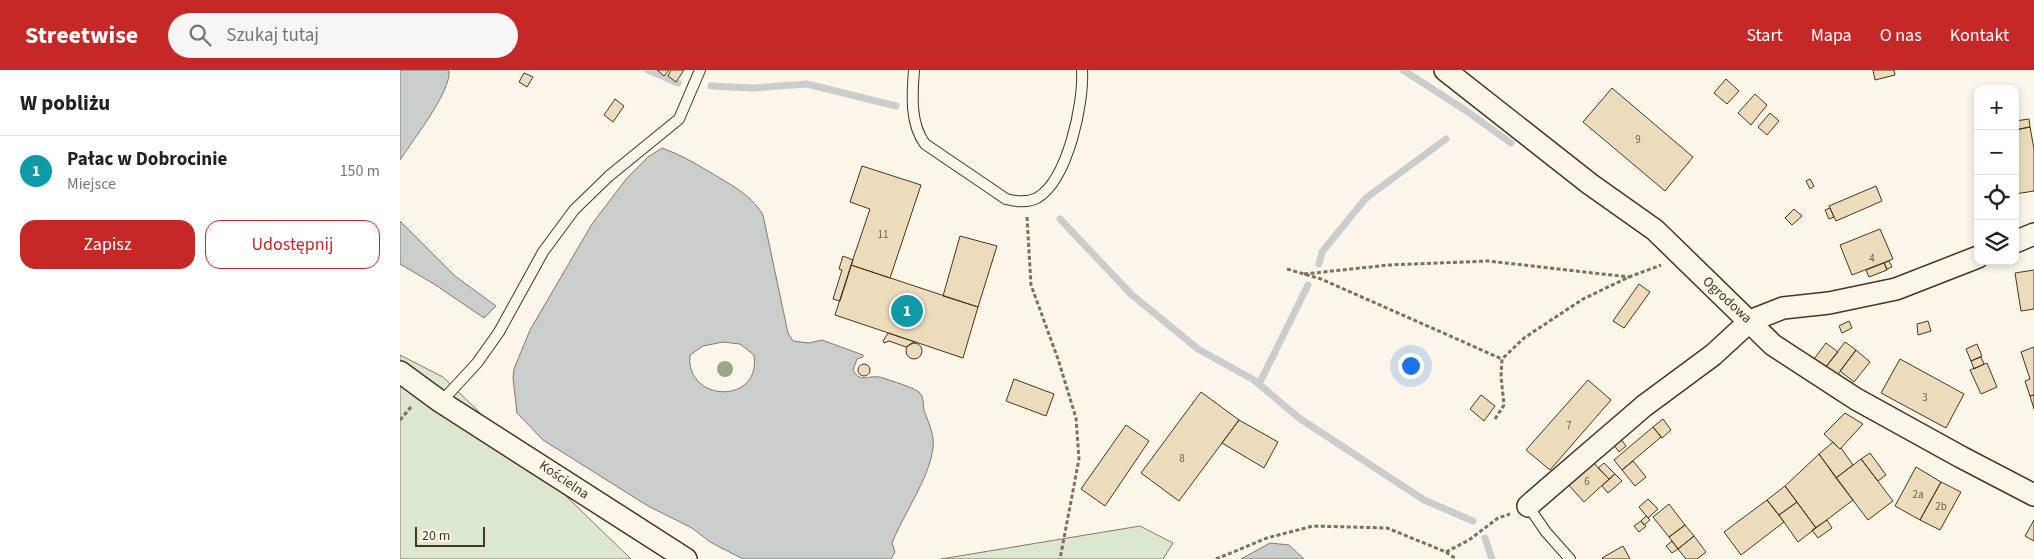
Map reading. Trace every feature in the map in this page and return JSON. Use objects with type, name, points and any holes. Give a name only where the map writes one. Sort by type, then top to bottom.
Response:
[{"type":"street","name":"Ogrodowa","points":[[1445,70],[1590,184],[1655,230],[1773,345],[1856,399],[2034,495]]},
{"type":"street","points":[[2019,240],[2034,234]]},
{"type":"street","points":[[1528,506],[1644,406],[1713,355],[1750,321],[1783,308],[1829,303],[1896,289],[1974,259]]},
{"type":"street","name":"Kościelna","points":[[400,372],[441,402],[686,559]]},
{"type":"lane","points":[[441,402],[477,363],[499,332],[543,252],[574,210],[609,176],[680,119],[700,70]]},
{"type":"lane","points":[[914,70],[915,126],[919,136],[926,144],[1006,199],[1016,202],[1026,202],[1044,192],[1067,156],[1080,103],[1082,70]]},
{"type":"lane","points":[[1528,506],[1546,532],[1570,559]]},
{"type":"path","points":[[1026,202],[1031,286],[1058,359],[1076,418],[1079,458],[1060,559]]},
{"type":"path","points":[[1495,419],[1504,405],[1501,376],[1502,359],[1524,338],[1583,299],[1629,277],[1682,257]]},
{"type":"path","points":[[1304,274],[1389,265],[1488,261],[1629,277]]},
{"type":"path","points":[[1287,269],[1321,279],[1502,359]]},
{"type":"path","points":[[1446,552],[1469,540],[1498,518],[1528,506]]},
{"type":"path","points":[[1216,559],[1268,538],[1313,526],[1387,528],[1446,552],[1456,559]]},
{"type":"green space","points":[[400,355],[443,377],[631,559],[400,559]]},
{"type":"green space","points":[[1140,526],[1173,543],[1163,559],[941,559]]},
{"type":"shaded area","points":[[400,70],[449,70],[448,79],[438,103],[400,160]]},
{"type":"shaded area","points":[[662,148],[674,153],[697,164],[731,185],[758,207],[763,215],[788,333],[793,341],[809,343],[822,340],[863,355],[863,357],[857,359],[853,370],[859,377],[883,378],[912,388],[921,394],[932,433],[933,448],[931,460],[892,543],[895,552],[891,559],[743,559],[710,542],[692,528],[648,506],[543,440],[517,413],[513,378],[514,369],[530,330],[592,224],[627,178],[648,157]],"holes":[[[723,342],[740,344],[754,355],[753,371],[747,383],[736,390],[723,392],[710,389],[699,382],[692,371],[690,355],[703,346]]]},
{"type":"shaded area","points":[[400,221],[455,276],[496,306],[484,318],[434,284],[400,264]]},
{"type":"shaded area","points":[[1270,543],[1289,545],[1304,559],[1241,559]]},
{"type":"building","points":[[657,70],[669,70],[664,76]]},
{"type":"building","points":[[671,70],[684,70],[676,82],[668,76]]},
{"type":"building","points":[[1873,70],[1894,70],[1895,75],[1875,80]]},
{"type":"building","points":[[524,73],[533,77],[527,87],[519,82]]},
{"type":"building","points":[[1726,79],[1739,91],[1727,104],[1714,93]]},
{"type":"building","points":[[1612,88],[1693,157],[1665,191],[1583,122]]},
{"type":"building","points":[[1755,94],[1767,105],[1751,125],[1738,113]]},
{"type":"building","points":[[615,99],[624,106],[613,122],[604,115]]},
{"type":"building","points":[[1770,113],[1779,121],[1767,135],[1758,127]]},
{"type":"building","points":[[2029,119],[2030,127],[2019,129],[2019,120]]},
{"type":"building","points":[[2030,127],[2034,149],[2034,191],[2019,193],[2019,130]]},
{"type":"building","points":[[862,166],[921,185],[890,278],[851,265],[870,209],[850,202]]},
{"type":"building","points":[[1810,179],[1814,186],[1810,189],[1806,181]]},
{"type":"building","points":[[1876,186],[1882,201],[1836,221],[1829,206]]},
{"type":"building","points":[[1830,208],[1834,217],[1829,219],[1825,210]]},
{"type":"building","points":[[1794,209],[1802,216],[1792,225],[1785,218]]},
{"type":"building","points":[[1880,229],[1893,259],[1852,275],[1840,245]]},
{"type":"building","points":[[960,236],[997,246],[978,307],[943,296]]},
{"type":"building","points":[[843,256],[853,260],[840,301],[833,299],[842,270],[839,269]]},
{"type":"building","points":[[1889,261],[1892,267],[1887,269],[1884,263]]},
{"type":"building","points":[[1884,263],[1887,270],[1869,277],[1866,270]]},
{"type":"building","points":[[851,265],[978,307],[963,358],[835,315]]},
{"type":"building","points":[[2034,270],[2034,309],[2021,311],[2015,273]]},
{"type":"building","points":[[1639,284],[1650,292],[1624,328],[1613,321]]},
{"type":"building","points":[[1849,321],[1852,328],[1842,333],[1839,326]]},
{"type":"building","points":[[1928,321],[1931,331],[1918,335],[1917,324]]},
{"type":"building","points":[[888,333],[915,342],[906,347],[889,341],[884,343],[883,341]]},
{"type":"building","points":[[1845,342],[1856,350],[1836,377],[1825,368]]},
{"type":"building","points":[[911,343],[917,343],[922,348],[920,357],[911,359],[906,354],[906,348]]},
{"type":"building","points":[[1826,343],[1838,352],[1825,368],[1814,359]]},
{"type":"building","points":[[1977,344],[1982,356],[1971,361],[1966,349]]},
{"type":"building","points":[[2034,347],[2034,395],[2030,396],[2025,381],[2030,379],[2021,352]]},
{"type":"building","points":[[1856,350],[1870,362],[1854,382],[1840,371]]},
{"type":"building","points":[[1981,357],[1984,364],[1974,369],[1971,361]]},
{"type":"building","points":[[1900,359],[1964,394],[1946,428],[1881,393]]},
{"type":"building","points":[[1987,363],[1997,387],[1981,394],[1970,370]]},
{"type":"building","points":[[862,364],[866,364],[870,370],[866,376],[862,376],[858,372],[858,368]]},
{"type":"building","points":[[1014,379],[1054,394],[1046,416],[1006,401]]},
{"type":"building","points":[[1588,380],[1611,400],[1550,470],[1526,450]]},
{"type":"building","points":[[1201,392],[1239,420],[1179,501],[1141,473]]},
{"type":"building","points":[[1481,395],[1495,406],[1484,421],[1470,409]]},
{"type":"building","points":[[2034,395],[2034,409],[2030,396]]},
{"type":"building","points":[[1845,413],[1863,424],[1840,449],[1824,434]]},
{"type":"building","points":[[1663,419],[1671,430],[1662,438],[1653,427]]},
{"type":"building","points":[[1239,420],[1278,442],[1264,468],[1222,443]]},
{"type":"building","points":[[1126,425],[1149,441],[1105,506],[1081,489]]},
{"type":"building","points":[[1653,427],[1661,437],[1622,470],[1614,460]]},
{"type":"building","points":[[1620,438],[1626,446],[1619,452],[1613,444]]},
{"type":"building","points":[[1833,442],[1841,448],[1853,465],[1836,478],[1819,454]]},
{"type":"building","points":[[1870,453],[1886,475],[1878,481],[1861,459]]},
{"type":"building","points":[[1819,454],[1853,500],[1816,528],[1785,486]]},
{"type":"building","points":[[1861,459],[1893,501],[1868,520],[1836,478]]},
{"type":"building","points":[[1591,460],[1609,479],[1584,502],[1566,482]]},
{"type":"building","points":[[1633,461],[1646,477],[1635,486],[1622,470]]},
{"type":"building","points":[[1604,463],[1615,474],[1609,479],[1598,468]]},
{"type":"building","points":[[1916,467],[1941,482],[1920,520],[1895,506]]},
{"type":"building","points":[[1615,474],[1622,481],[1608,493],[1602,486]]},
{"type":"building","points":[[1941,482],[1961,492],[1940,530],[1920,520]]},
{"type":"building","points":[[1785,486],[1797,502],[1779,515],[1767,500]]},
{"type":"building","points":[[1648,499],[1658,509],[1648,518],[1639,507]]},
{"type":"building","points":[[1767,500],[1784,522],[1741,555],[1724,532]]},
{"type":"building","points":[[1797,502],[1816,528],[1798,542],[1779,515]]},
{"type":"building","points":[[1669,504],[1685,525],[1669,537],[1653,517]]},
{"type":"building","points":[[1646,516],[1650,520],[1644,525],[1641,521]]},
{"type":"building","points":[[1827,520],[1832,528],[1818,538],[1812,530]]},
{"type":"building","points":[[2034,520],[2034,541],[2025,536]]},
{"type":"building","points":[[1641,521],[1646,526],[1639,532],[1634,526]]},
{"type":"building","points":[[1685,525],[1694,536],[1678,549],[1669,537]]},
{"type":"building","points":[[1694,536],[1706,552],[1697,559],[1686,559],[1678,549]]},
{"type":"building","points":[[1672,541],[1678,549],[1672,553],[1666,546]]},
{"type":"building","points":[[1623,546],[1630,559],[1602,558]]},
{"type":"waterway","points":[[648,70],[678,83]]},
{"type":"waterway","points":[[1403,70],[1465,110],[1511,143]]},
{"type":"waterway","points":[[711,86],[753,88],[807,84],[896,106]]},
{"type":"waterway","points":[[1319,264],[1322,252],[1366,198],[1446,139]]},
{"type":"waterway","points":[[1060,219],[1132,295],[1198,349],[1254,380],[1299,418],[1424,500],[1473,521]]},
{"type":"waterway","points":[[1259,384],[1308,285]]},
{"type":"waterway","points":[[1485,538],[1492,559]]},
{"type":"place","name":"Pałac w Dobrocinie","points":[[907,311]]}]
